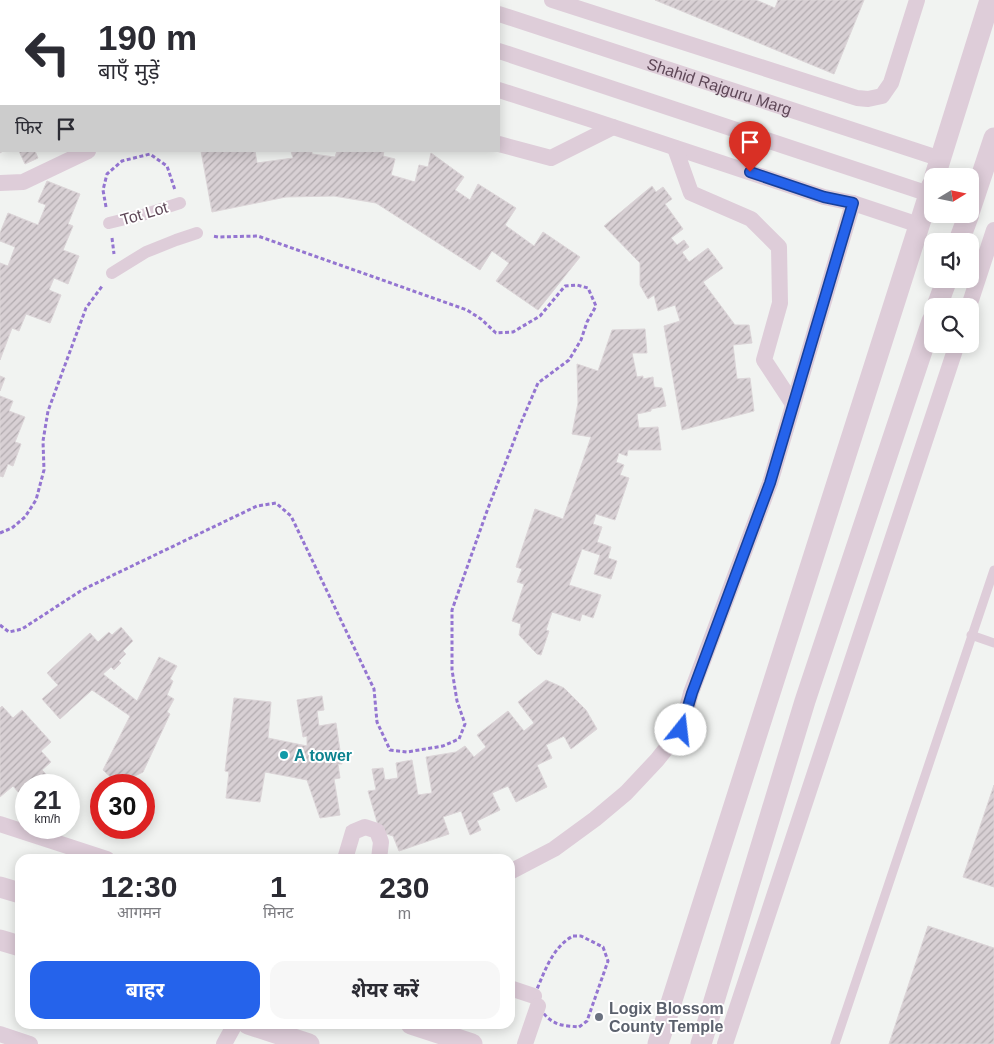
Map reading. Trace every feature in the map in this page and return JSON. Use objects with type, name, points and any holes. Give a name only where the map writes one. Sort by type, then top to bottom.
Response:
[{"type":"street","points":[[552,0],[857,98],[868,99],[882,96],[891,83],[917,0]]},
{"type":"street","points":[[938,168],[990,0]]},
{"type":"street","name":"Shahid Rajguru Marg","points":[[500,14],[924,174]]},
{"type":"street","points":[[500,51],[924,175]]},
{"type":"street","points":[[500,90],[824,197],[853,203],[919,225]]},
{"type":"street","points":[[500,144],[551,158],[613,127]]},
{"type":"street","points":[[979,183],[994,138]]},
{"type":"street","points":[[675,148],[691,193],[751,219],[779,247],[780,303],[764,360],[793,404]]},
{"type":"street","points":[[0,183],[23,182],[86,152]]},
{"type":"street","name":"Tot Lot","points":[[109,223],[180,203]]},
{"type":"street","points":[[515,869],[554,849],[626,793],[657,760],[681,730],[692,693],[770,483],[853,203]]},
{"type":"street","points":[[658,1044],[924,210]]},
{"type":"street","points":[[972,298],[994,230]]},
{"type":"street","points":[[112,273],[146,252],[197,233]]},
{"type":"street","points":[[700,1044],[805,701],[924,345]]},
{"type":"street","points":[[725,1044],[954,353]]},
{"type":"street","points":[[0,824],[92,854]]},
{"type":"street","points":[[346,854],[353,832],[365,827],[377,831],[381,842],[379,854]]},
{"type":"street","points":[[0,886],[15,891]]},
{"type":"street","points":[[0,940],[15,944]]},
{"type":"street","points":[[515,990],[536,1001],[524,1044]]},
{"type":"street","points":[[224,1044],[232,1029]]},
{"type":"street","points":[[263,1029],[309,1044]]},
{"type":"street","points":[[426,1029],[472,1044]]},
{"type":"street","points":[[0,1034],[30,1044]]},
{"type":"lane","points":[[835,1044],[994,570]]},
{"type":"lane","points":[[971,636],[994,643]]},
{"type":"path","points":[[0,626],[8,632],[22,629],[82,590],[257,506],[276,503],[292,516],[374,689],[377,722],[390,750],[407,752],[444,746],[459,739],[465,724],[457,701],[452,670],[452,610],[486,511],[538,383],[569,360],[582,340],[587,322],[596,306],[588,288],[577,285],[565,286],[540,316],[513,332],[496,333],[481,319],[467,310],[258,236]]},
{"type":"path","points":[[0,534],[12,528],[25,517],[36,500],[44,470],[44,441],[48,411]]},
{"type":"path","points":[[573,936],[581,936],[603,947],[608,961],[587,1021],[578,1027],[554,1022],[544,1013],[536,1001],[554,953],[566,940],[573,936]]},
{"type":"building","points":[[655,0],[756,0],[775,8],[778,0],[864,0],[834,74]]},
{"type":"building","points":[[19,152],[35,152],[38,158],[25,164]]},
{"type":"building","points":[[201,152],[255,152],[257,163],[293,158],[291,152],[312,152],[312,154],[335,157],[337,152],[384,152],[383,156],[395,159],[391,175],[415,182],[419,165],[428,167],[431,153],[464,177],[455,190],[470,200],[478,184],[516,208],[505,225],[534,246],[543,232],[580,257],[538,310],[496,281],[509,263],[492,251],[480,270],[376,203],[334,196],[286,197],[212,212]]},
{"type":"building","points":[[47,181],[80,194],[68,224],[73,226],[63,250],[79,256],[68,284],[54,278],[49,290],[61,295],[50,323],[26,314],[19,331],[12,328],[0,360],[0,263],[8,266],[15,247],[0,241],[0,233],[8,213],[38,225],[46,205],[38,202]]},
{"type":"building","points":[[652,186],[656,192],[663,187],[672,199],[665,204],[683,229],[671,238],[677,245],[684,240],[689,247],[682,252],[689,262],[708,248],[723,268],[703,282],[735,325],[749,325],[752,343],[733,345],[737,379],[750,378],[754,411],[682,430],[664,326],[680,321],[675,305],[658,311],[654,295],[648,299],[640,285],[640,263],[604,226]]},
{"type":"building","points":[[645,329],[647,353],[632,353],[637,377],[643,376],[643,379],[653,377],[654,387],[662,388],[666,406],[637,414],[639,428],[658,427],[661,450],[628,450],[627,456],[619,453],[616,462],[624,465],[620,475],[629,478],[615,520],[596,514],[593,524],[602,527],[597,542],[611,547],[608,558],[617,561],[611,579],[594,574],[600,555],[582,549],[569,585],[601,595],[593,618],[582,614],[580,621],[552,612],[546,630],[549,631],[541,655],[537,654],[519,635],[521,624],[512,621],[524,584],[517,582],[522,569],[516,567],[535,509],[563,519],[591,437],[572,434],[578,403],[577,364],[598,371],[612,330]]},
{"type":"building","points":[[0,376],[5,378],[0,391]]},
{"type":"building","points":[[0,396],[13,401],[9,411],[25,417],[15,442],[21,444],[13,466],[8,464],[3,477],[0,476]]},
{"type":"building","points":[[121,627],[133,641],[123,651],[126,654],[119,661],[121,663],[114,670],[111,667],[103,674],[137,701],[159,657],[177,666],[170,679],[173,681],[167,695],[174,699],[167,712],[170,714],[143,772],[139,774],[107,774],[103,770],[130,716],[92,690],[60,719],[42,699],[58,685],[47,673],[90,633],[98,642],[109,632],[112,635]]},
{"type":"building","points":[[546,680],[564,688],[586,710],[597,729],[571,749],[564,736],[546,745],[552,758],[537,765],[547,787],[516,802],[508,786],[492,793],[500,810],[477,821],[481,830],[470,835],[461,811],[443,817],[449,834],[399,851],[393,836],[380,832],[368,791],[376,790],[372,769],[383,768],[385,780],[398,778],[396,763],[412,760],[418,795],[432,793],[426,757],[456,752],[465,746],[474,757],[486,747],[477,735],[508,711],[524,731],[534,723],[518,702]]},
{"type":"building","name":"A tower","points":[[322,696],[324,710],[317,711],[319,726],[336,723],[342,764],[338,764],[340,778],[334,779],[340,815],[320,818],[307,780],[265,772],[260,802],[226,798],[229,772],[225,771],[234,698],[271,702],[268,738],[307,746],[307,736],[303,737],[297,700]]},
{"type":"building","points":[[2,706],[13,718],[22,710],[51,742],[41,751],[51,762],[42,770],[46,774],[15,774],[15,788],[13,786],[0,797],[0,708]]},
{"type":"building","points":[[994,785],[994,887],[963,877]]},
{"type":"building","points":[[928,926],[994,948],[994,1044],[889,1044]]},
{"type":"place","name":"A tower","points":[[284,755]]},
{"type":"place","name":"Logix Blossom County Temple","points":[[599,1017]]},
{"type":"route","points":[[681,730],[692,693],[770,483],[853,203],[824,197],[750,172]]}]
